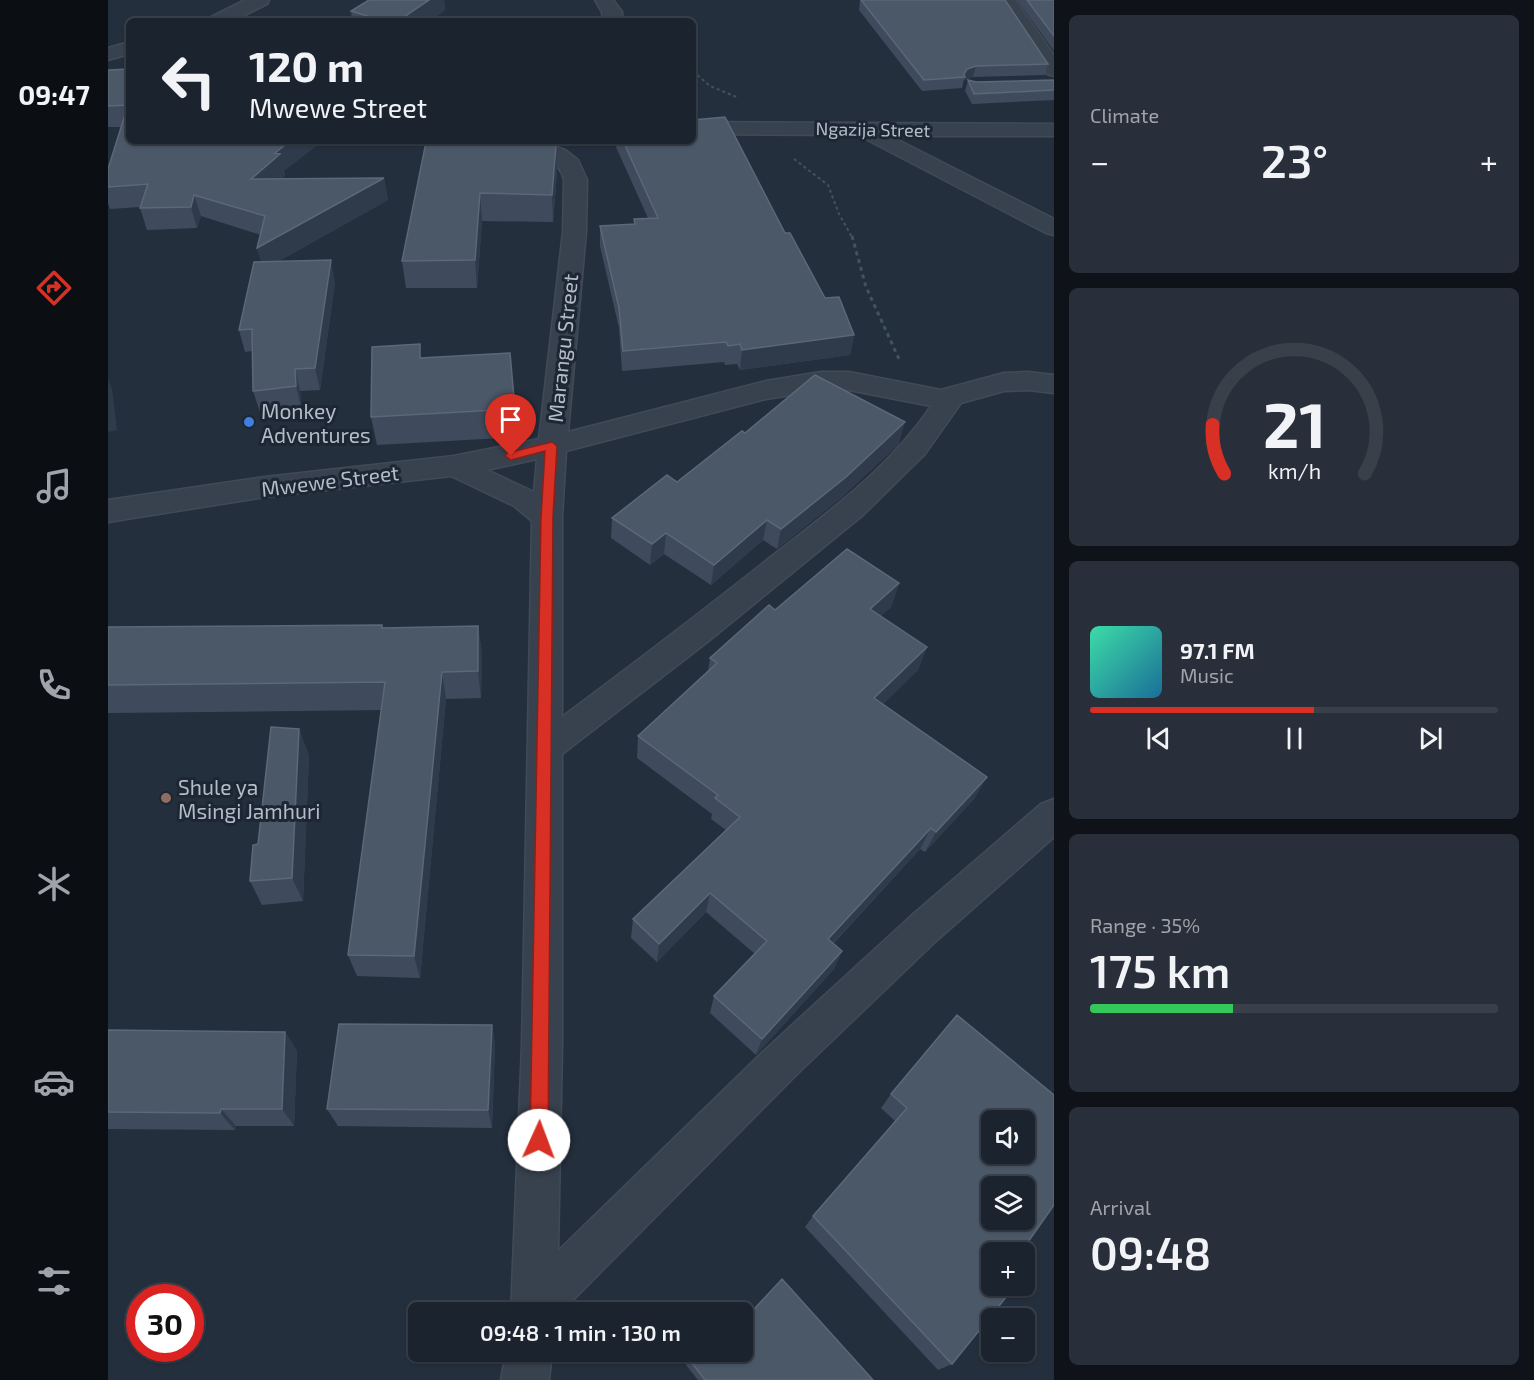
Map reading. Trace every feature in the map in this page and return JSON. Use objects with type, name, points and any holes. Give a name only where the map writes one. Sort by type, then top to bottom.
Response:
[{"type":"street","points":[[604,0],[612,12],[613,18]]},
{"type":"street","points":[[1006,0],[1024,27],[1050,79]]},
{"type":"street","points":[[225,18],[255,6]]},
{"type":"street","points":[[1024,27],[1044,26]]},
{"type":"street","points":[[108,55],[126,49]]},
{"type":"street","points":[[108,55],[126,56]]},
{"type":"street","name":"Ngazija Street","points":[[696,128],[1054,130]]},
{"type":"street","points":[[862,130],[1054,228]]},
{"type":"street","name":"Marangu Street","points":[[525,144],[558,155],[569,163],[575,173],[575,221],[547,517],[542,1046],[534,1302]]},
{"type":"street","name":"Mwewe Street","points":[[108,511],[265,487],[454,466],[511,456],[766,390],[821,381],[849,381],[916,395],[950,398]]},
{"type":"street","points":[[545,748],[724,614],[878,488],[930,429],[950,398],[1004,382],[1028,381],[1054,384]]},
{"type":"street","points":[[454,466],[524,499],[547,517]]},
{"type":"street","points":[[542,1302],[781,1062],[923,929],[1054,815]]},
{"type":"street","points":[[525,1380],[528,1362]]},
{"type":"path","points":[[764,127],[791,157],[828,185],[838,214],[850,230],[857,261],[886,333],[916,395]]},
{"type":"building","points":[[369,0],[429,0],[402,18],[374,18],[351,11]]},
{"type":"building","points":[[861,0],[1005,0],[1048,64],[976,66],[967,69],[965,77],[924,80]]},
{"type":"building","points":[[1027,0],[1054,0],[1054,36]]},
{"type":"building","points":[[126,69],[126,105],[108,106],[108,70]]},
{"type":"building","points":[[968,80],[976,82],[1054,80],[1054,90],[974,94]]},
{"type":"building","points":[[126,111],[126,144],[286,144],[275,153],[280,154],[251,179],[384,178],[257,248],[265,216],[194,195],[191,207],[140,208],[148,184],[108,187],[108,169]]},
{"type":"building","points":[[725,117],[785,233],[790,233],[825,298],[839,297],[854,335],[742,350],[740,344],[728,346],[726,342],[623,351],[619,308],[600,226],[635,224],[634,219],[658,218],[624,144],[696,144],[696,120]]},
{"type":"building","points":[[426,144],[556,145],[552,195],[480,193],[475,260],[402,261]]},
{"type":"building","points":[[331,260],[315,368],[295,369],[296,386],[253,391],[252,329],[239,330],[254,262]]},
{"type":"building","points":[[420,344],[420,358],[510,353],[515,409],[371,417],[372,347]]},
{"type":"building","points":[[815,375],[905,422],[846,477],[781,529],[767,520],[714,565],[666,533],[652,544],[612,518],[667,475],[677,482],[742,431],[745,433]]},
{"type":"building","points":[[847,549],[899,583],[870,609],[927,647],[874,698],[987,777],[936,832],[931,828],[828,939],[842,951],[762,1039],[714,996],[767,941],[710,893],[659,944],[633,919],[740,817],[715,798],[718,795],[638,736],[717,663],[710,658],[769,605],[775,610]]},
{"type":"building","points":[[382,625],[382,628],[478,626],[478,671],[442,672],[414,956],[348,955],[385,682],[108,685],[108,627]]},
{"type":"building","points":[[271,727],[299,729],[292,878],[250,881],[253,845],[258,844]]},
{"type":"building","points":[[957,1015],[1054,1095],[1054,1205],[1028,1242],[981,1242],[981,1296],[1007,1296],[997,1308],[981,1308],[981,1328],[952,1364],[813,1216],[907,1108],[891,1094]]},
{"type":"building","points":[[339,1024],[492,1025],[488,1110],[327,1109]]},
{"type":"building","points":[[108,1030],[285,1032],[282,1109],[221,1109],[220,1113],[108,1112]]},
{"type":"building","points":[[782,1279],[873,1380],[705,1380],[691,1362],[753,1362],[753,1310]]},
{"type":"place","name":"Monkey Adventures","points":[[249,422]]},
{"type":"place","name":"Shule ya Msingi Jamhuri","points":[[166,798]]},
{"type":"route","points":[[511,456],[552,446],[547,517],[539,1140]]}]
